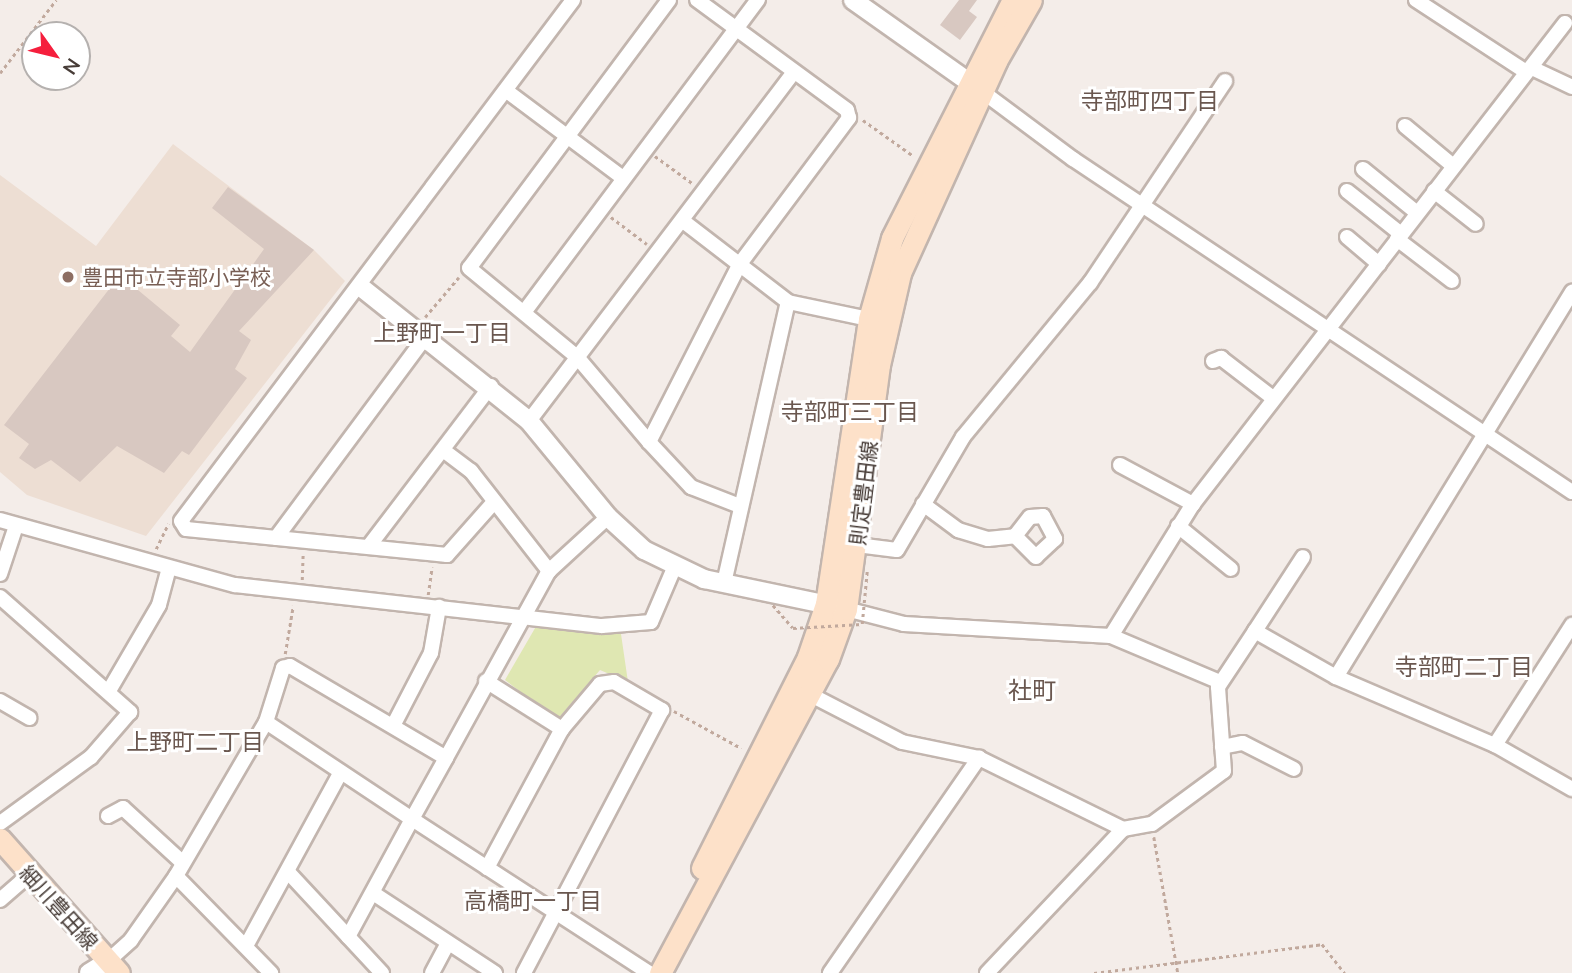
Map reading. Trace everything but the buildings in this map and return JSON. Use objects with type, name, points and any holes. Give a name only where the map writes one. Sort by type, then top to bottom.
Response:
[{"type":"main road","name":"則定豊田線","points":[[659,973],[811,695],[857,545],[879,365],[900,273],[1013,0]]},
{"type":"main road","name":"則定豊田線","points":[[659,973],[714,842],[836,607],[869,319],[905,203],[975,87],[996,61],[1031,0]]},
{"type":"main road","name":"細川豊田線","points":[[0,839],[114,967]]},
{"type":"street","points":[[494,502],[456,551],[433,553],[186,529],[181,521],[362,288],[573,0]]},
{"type":"street","points":[[669,0],[469,268],[525,311],[578,358],[691,487],[740,506]]},
{"type":"street","points":[[649,442],[739,265],[849,115],[697,0]]},
{"type":"street","points":[[525,311],[758,0]]},
{"type":"street","points":[[853,0],[1143,204],[1572,492]]},
{"type":"street","points":[[1416,0],[1530,70],[1572,88]]},
{"type":"street","points":[[1111,636],[1193,504],[1564,23]]},
{"type":"street","points":[[529,421],[794,72]]},
{"type":"street","points":[[857,545],[897,550],[977,418],[1090,284],[1225,81]]},
{"type":"street","points":[[508,92],[623,178]]},
{"type":"street","points":[[1405,126],[1452,165]]},
{"type":"street","points":[[1363,169],[1416,212]]},
{"type":"street","points":[[1347,191],[1452,281]]},
{"type":"street","points":[[1434,191],[1476,223]]},
{"type":"street","points":[[682,221],[789,302],[869,319]]},
{"type":"street","points":[[1347,237],[1379,264]]},
{"type":"street","points":[[362,288],[424,328],[491,386],[529,421],[608,517],[674,568],[724,583],[904,624],[1111,636],[1220,682]]},
{"type":"street","points":[[1336,677],[1572,292]]},
{"type":"street","points":[[724,583],[789,302]]},
{"type":"street","points":[[276,538],[424,328]]},
{"type":"street","points":[[1213,361],[1221,358],[1273,398]]},
{"type":"street","points":[[369,546],[491,386]]},
{"type":"street","points":[[443,450],[467,467],[549,571]]},
{"type":"street","points":[[1120,465],[1193,504]]},
{"type":"street","points":[[923,504],[970,536],[1015,536]]},
{"type":"street","points":[[348,937],[520,616],[549,571],[608,517]]},
{"type":"street","points":[[0,520],[147,563],[295,593],[645,627],[674,568]]},
{"type":"street","points":[[0,574],[16,526]]},
{"type":"street","points":[[1178,526],[1230,569]]},
{"type":"street","points":[[811,695],[902,742],[979,758],[1123,829],[1152,824],[1224,771],[1215,715],[1220,682],[1304,557]]},
{"type":"street","points":[[110,689],[159,605],[169,568]]},
{"type":"street","points":[[0,597],[110,689],[130,712],[91,757],[0,823]]},
{"type":"street","points":[[394,724],[431,653],[433,606]]},
{"type":"street","points":[[1495,746],[1572,625]]},
{"type":"street","points":[[1255,631],[1336,677],[1495,746],[1572,789]]},
{"type":"street","points":[[89,973],[114,967],[176,876],[266,722],[283,668],[293,666],[394,724],[446,758]]},
{"type":"street","points":[[487,868],[562,729],[607,680],[662,710],[523,973]]},
{"type":"street","points":[[486,681],[562,729]]},
{"type":"street","points":[[0,701],[30,718]]},
{"type":"street","points":[[266,722],[649,973]]},
{"type":"street","points":[[1222,747],[1243,744],[1294,769]]},
{"type":"street","points":[[830,973],[979,758]]},
{"type":"street","points":[[246,946],[341,772]]},
{"type":"street","points":[[108,816],[122,808],[183,863]]},
{"type":"street","points":[[987,973],[1123,829]]},
{"type":"street","points":[[288,872],[382,973]]},
{"type":"street","points":[[0,900],[30,874]]},
{"type":"street","points":[[176,876],[271,973]]},
{"type":"street","points":[[373,893],[495,973]]},
{"type":"street","points":[[432,973],[448,943]]},
{"type":"path","points":[[0,73],[55,0]]},
{"type":"path","points":[[849,115],[912,155]]},
{"type":"path","points":[[646,149],[703,191]]},
{"type":"path","points":[[601,209],[659,252]]},
{"type":"path","points":[[424,328],[469,268]]},
{"type":"path","points":[[147,563],[168,521]]},
{"type":"path","points":[[283,668],[304,541]]},
{"type":"path","points":[[433,553],[433,606]]},
{"type":"path","points":[[774,605],[793,628],[862,624],[867,571]]},
{"type":"path","points":[[662,710],[741,748]]},
{"type":"path","points":[[1152,824],[1178,973]]},
{"type":"path","points":[[1094,973],[1322,944],[1345,973]]},
{"type":"shaded area","name":"豊田市立寺部小学校","points":[[173,144],[314,250],[345,281],[146,536],[27,495],[0,472],[0,175],[96,246]]},
{"type":"green space","points":[[538,623],[621,634],[628,682],[600,670],[557,720],[505,680]]},
{"type":"place","name":"豊田市立寺部小学校","points":[[68,277]]},
{"type":"district","name":"寺部町四丁目","points":[[1150,101]]},
{"type":"district","name":"上野町一丁目","points":[[442,333]]},
{"type":"district","name":"寺部町三丁目","points":[[850,412]]},
{"type":"district","name":"寺部町二丁目","points":[[1464,667]]},
{"type":"district","name":"社町","points":[[1032,691]]},
{"type":"district","name":"上野町二丁目","points":[[195,742]]},
{"type":"district","name":"高橋町一丁目","points":[[533,901]]}]
